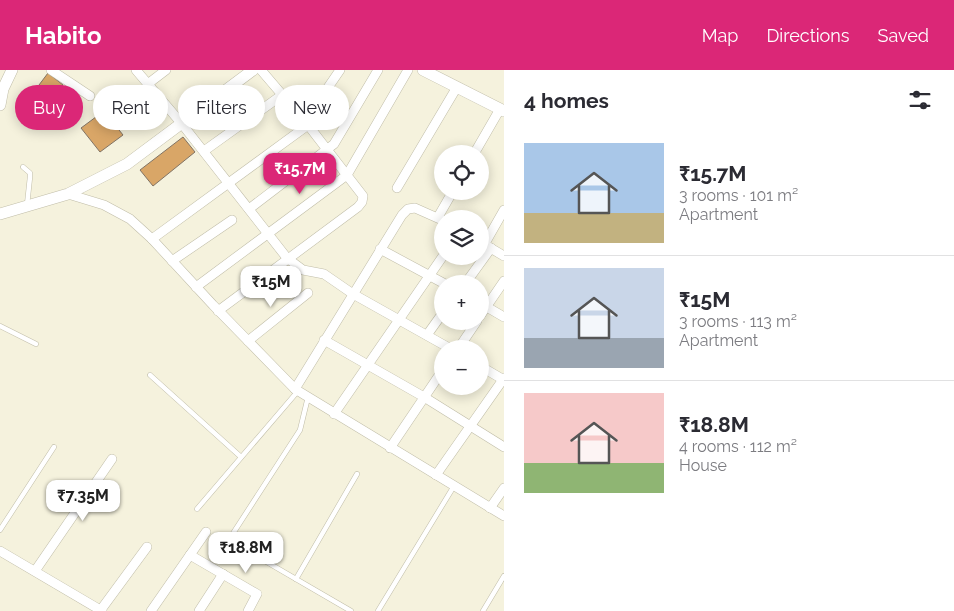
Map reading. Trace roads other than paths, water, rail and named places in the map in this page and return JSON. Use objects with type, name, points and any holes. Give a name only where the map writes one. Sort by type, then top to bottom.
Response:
[{"type":"street","points":[[0,104],[2,88],[12,70]]},
{"type":"street","points":[[51,70],[90,96]]},
{"type":"street","points":[[136,70],[178,119]]},
{"type":"street","points":[[149,83],[166,70]]},
{"type":"street","points":[[233,85],[253,70]]},
{"type":"street","points":[[261,70],[275,87]]},
{"type":"street","points":[[331,85],[340,70]]},
{"type":"street","points":[[249,209],[328,150],[337,140],[378,70]]},
{"type":"street","points":[[196,287],[347,175],[408,70]]},
{"type":"street","points":[[423,70],[435,73],[457,87],[502,110],[480,145]]},
{"type":"street","points":[[397,188],[457,87]]},
{"type":"street","points":[[204,151],[275,100]]},
{"type":"street","points":[[0,214],[27,204],[68,194],[127,164],[178,127]]},
{"type":"street","points":[[187,130],[287,258],[303,270],[324,274],[353,294],[436,340]]},
{"type":"street","points":[[152,239],[298,130]]},
{"type":"street","points":[[218,311],[358,207],[362,202],[363,196],[312,130]]},
{"type":"street","points":[[68,194],[104,205],[130,218],[296,390],[504,516]]},
{"type":"street","points":[[296,390],[324,340],[402,214],[408,209],[415,208],[434,216]]},
{"type":"street","points":[[489,238],[504,210]]},
{"type":"street","points":[[172,261],[232,220]]},
{"type":"street","points":[[489,247],[504,256]]},
{"type":"street","points":[[380,249],[434,277]]},
{"type":"street","points":[[334,414],[437,265]]},
{"type":"street","points":[[489,298],[504,281]]},
{"type":"street","points":[[248,341],[308,293]]},
{"type":"street","points":[[489,308],[504,317]]},
{"type":"street","points":[[427,335],[434,325]]},
{"type":"street","points":[[324,340],[504,447]]},
{"type":"street","points":[[436,475],[504,379],[489,371]]},
{"type":"street","points":[[390,448],[434,383]]},
{"type":"street","points":[[35,571],[112,459]]},
{"type":"street","points":[[490,508],[504,488]]},
{"type":"street","points":[[150,611],[206,532]]},
{"type":"street","points":[[0,550],[101,611],[147,547]]},
{"type":"street","points":[[190,555],[257,594],[248,611]]},
{"type":"street","points":[[199,611],[223,574]]},
{"type":"lane","points":[[23,167],[30,173],[27,204]]},
{"type":"lane","points":[[0,326],[36,344]]},
{"type":"lane","points":[[150,375],[241,457]]},
{"type":"lane","points":[[197,509],[296,390]]},
{"type":"lane","points":[[230,538],[300,430],[308,397]]},
{"type":"lane","points":[[0,530],[54,446]]},
{"type":"lane","points":[[296,580],[357,474]]},
{"type":"lane","points":[[378,611],[454,486]]},
{"type":"lane","points":[[246,550],[351,611]]},
{"type":"lane","points":[[483,611],[504,576]]}]
